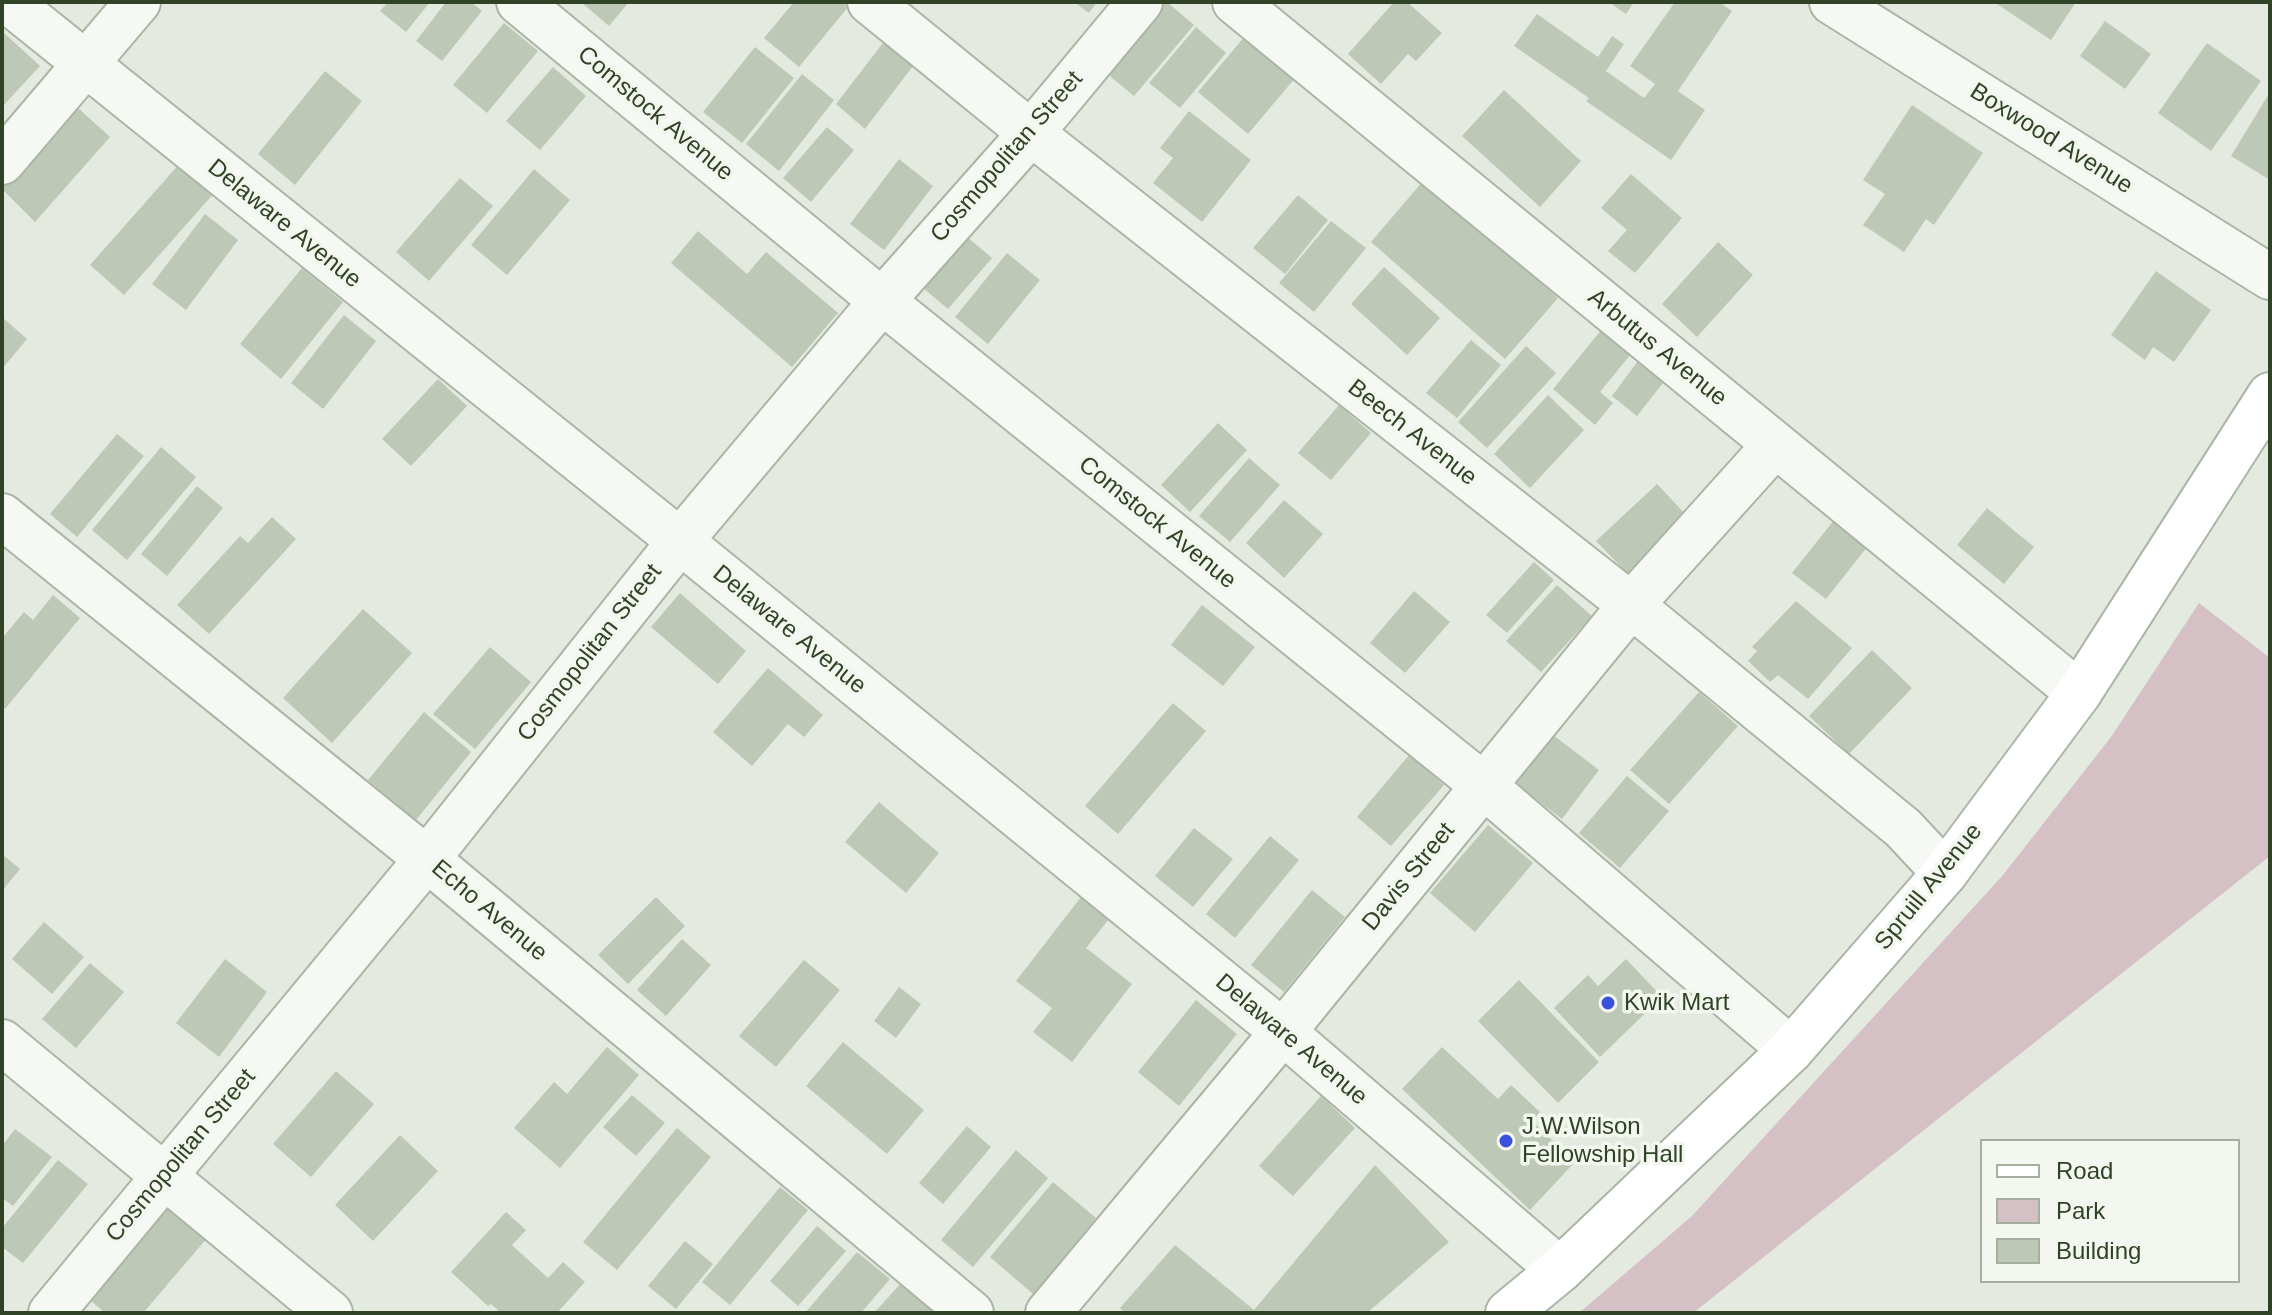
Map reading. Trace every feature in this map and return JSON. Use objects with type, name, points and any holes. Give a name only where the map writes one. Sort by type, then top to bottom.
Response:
[{"type":"street","name":"Delaware Avenue","points":[[9,2],[680,541],[1283,1032],[1560,1270]]},
{"type":"street","points":[[2,162],[138,2]]},
{"type":"street","name":"Comstock Avenue","points":[[519,2],[882,301],[1483,785],[1791,1050]]},
{"type":"street","name":"Beech Avenue","points":[[870,2],[1031,133],[1631,605],[1903,828],[1945,873]]},
{"type":"street","name":"Cosmopolitan Street","points":[[51,1313],[427,859],[680,541],[1140,2]]},
{"type":"street","name":"Arbutus Avenue","points":[[1235,2],[2079,693]]},
{"type":"street","name":"Boxwood Avenue","points":[[1832,2],[2270,277]]},
{"type":"street","name":"Spruill Avenue","points":[[1508,1313],[1560,1270],[1791,1050],[1945,873],[2079,693],[2270,395]]},
{"type":"street","name":"Davis Street","points":[[1048,1313],[1283,1032],[1631,605],[1775,445]]},
{"type":"street","name":"Echo Avenue","points":[[2,516],[427,859],[971,1313]]},
{"type":"street","points":[[2,1042],[330,1313]]},
{"type":"green space","points":[[2199,603],[2270,658],[2270,856],[1693,1313],[1579,1313],[1692,1216],[2003,875],[2111,737]]},
{"type":"building","points":[[388,2],[430,2],[406,32],[380,11]]},
{"type":"building","points":[[446,2],[471,2],[482,11],[442,61],[416,41]]},
{"type":"building","points":[[581,2],[629,2],[609,26]]},
{"type":"building","points":[[794,2],[842,2],[848,7],[799,67],[764,38]]},
{"type":"building","points":[[1074,2],[1097,2],[1089,13]]},
{"type":"building","points":[[1156,2],[1167,2],[1194,25],[1134,96],[1100,68]]},
{"type":"building","points":[[1394,2],[1407,2],[1442,33],[1416,61],[1408,54],[1381,84],[1348,54]]},
{"type":"building","points":[[1609,2],[1634,2],[1626,14]]},
{"type":"building","points":[[1675,2],[1719,2],[1732,11],[1678,91],[1705,110],[1671,160],[1514,46],[1537,14],[1598,57],[1612,36],[1624,44],[1606,71],[1644,98],[1655,84],[1630,66]]},
{"type":"building","points":[[1994,2],[2076,2],[2051,40]]},
{"type":"building","points":[[2105,21],[2151,54],[2125,89],[2080,56]]},
{"type":"building","points":[[504,23],[538,51],[487,113],[453,85]]},
{"type":"building","points":[[1196,27],[1226,53],[1180,108],[1149,83]]},
{"type":"building","points":[[2,31],[40,66],[2,107]]},
{"type":"building","points":[[1246,35],[1296,77],[1248,134],[1198,92]]},
{"type":"building","points":[[886,39],[916,62],[865,129],[836,104]]},
{"type":"building","points":[[2207,43],[2261,81],[2211,151],[2158,113]]},
{"type":"building","points":[[755,47],[794,78],[742,143],[703,112]]},
{"type":"building","points":[[553,67],[586,96],[540,150],[506,121]]},
{"type":"building","points":[[325,71],[362,101],[295,185],[258,154]]},
{"type":"building","points":[[802,74],[834,100],[779,171],[746,144]]},
{"type":"building","points":[[1504,90],[1581,161],[1540,207],[1462,136]]},
{"type":"building","points":[[2270,92],[2270,180],[2231,156]]},
{"type":"building","points":[[1912,105],[1983,153],[1934,225],[1926,219],[1904,252],[1863,225],[1885,194],[1863,180]]},
{"type":"building","points":[[76,106],[110,137],[35,222],[2,189]]},
{"type":"building","points":[[1189,111],[1251,160],[1202,222],[1153,183],[1173,158],[1160,148]]},
{"type":"building","points":[[827,127],[854,150],[811,202],[783,178]]},
{"type":"building","points":[[899,159],[933,186],[884,250],[850,224]]},
{"type":"building","points":[[181,162],[215,192],[124,295],[90,265]]},
{"type":"building","points":[[534,169],[570,200],[507,275],[471,245]]},
{"type":"building","points":[[1631,174],[1682,218],[1635,273],[1608,251],[1627,230],[1601,208]]},
{"type":"building","points":[[460,178],[493,206],[429,281],[396,252]]},
{"type":"building","points":[[1423,181],[1558,298],[1505,359],[1371,242]]},
{"type":"building","points":[[1298,195],[1328,220],[1285,274],[1253,248]]},
{"type":"building","points":[[205,214],[238,240],[186,310],[152,284]]},
{"type":"building","points":[[1331,221],[1366,248],[1314,312],[1279,283]]},
{"type":"building","points":[[698,231],[747,274],[766,252],[838,313],[792,367],[671,263]]},
{"type":"building","points":[[966,236],[992,258],[948,309],[922,287]]},
{"type":"building","points":[[1718,242],[1753,275],[1697,337],[1662,304]]},
{"type":"building","points":[[1007,253],[1040,280],[988,344],[955,317]]},
{"type":"building","points":[[1384,267],[1440,318],[1407,355],[1351,304]]},
{"type":"building","points":[[302,268],[343,302],[281,379],[240,344]]},
{"type":"building","points":[[2156,271],[2211,310],[2174,362],[2153,347],[2145,360],[2111,335]]},
{"type":"building","points":[[344,315],[376,341],[323,409],[291,383]]},
{"type":"building","points":[[2,317],[27,339],[2,369]]},
{"type":"building","points":[[1602,329],[1631,354],[1600,392],[1613,403],[1595,425],[1553,389]]},
{"type":"building","points":[[1471,340],[1501,365],[1457,418],[1426,393]]},
{"type":"building","points":[[1526,346],[1556,373],[1487,448],[1458,422]]},
{"type":"building","points":[[1644,353],[1670,374],[1637,416],[1612,396]]},
{"type":"building","points":[[438,379],[467,406],[411,466],[382,439]]},
{"type":"building","points":[[1548,395],[1584,430],[1530,488],[1494,454]]},
{"type":"building","points":[[1339,405],[1371,433],[1331,480],[1298,453]]},
{"type":"building","points":[[1218,423],[1247,450],[1190,512],[1161,485]]},
{"type":"building","points":[[117,434],[144,456],[77,537],[50,514]]},
{"type":"building","points":[[161,447],[196,477],[127,560],[92,530]]},
{"type":"building","points":[[1249,458],[1280,485],[1230,542],[1199,516]]},
{"type":"building","points":[[1657,484],[1689,518],[1629,575],[1596,541]]},
{"type":"building","points":[[197,486],[223,508],[167,576],[141,554]]},
{"type":"building","points":[[1284,500],[1323,534],[1284,578],[1246,543]]},
{"type":"building","points":[[1987,508],[2034,547],[2004,584],[1957,545]]},
{"type":"building","points":[[1838,515],[1871,542],[1826,599],[1792,573]]},
{"type":"building","points":[[272,517],[296,539],[209,634],[177,605],[240,536],[248,543]]},
{"type":"building","points":[[1534,562],[1554,580],[1507,633],[1486,615]]},
{"type":"building","points":[[1557,585],[1592,616],[1541,672],[1506,641]]},
{"type":"building","points":[[1414,591],[1450,622],[1405,673],[1370,643]]},
{"type":"building","points":[[680,593],[746,651],[718,684],[651,627]]},
{"type":"building","points":[[53,595],[80,618],[5,709],[2,706],[2,638],[24,612],[33,620]]},
{"type":"building","points":[[1796,601],[1852,648],[1808,699],[1778,675],[1770,682],[1748,661],[1757,651],[1752,647]]},
{"type":"building","points":[[1202,605],[1255,647],[1223,686],[1171,645]]},
{"type":"building","points":[[363,609],[412,653],[332,743],[283,698]]},
{"type":"building","points":[[490,647],[531,682],[475,749],[433,714]]},
{"type":"building","points":[[1872,650],[1912,688],[1849,754],[1809,716]]},
{"type":"building","points":[[768,668],[823,715],[804,737],[788,724],[752,766],[713,732]]},
{"type":"building","points":[[1699,692],[1738,726],[1669,804],[1630,770]]},
{"type":"building","points":[[1173,703],[1206,731],[1118,834],[1085,806]]},
{"type":"building","points":[[424,712],[471,752],[416,820],[368,780]]},
{"type":"building","points":[[1553,735],[1599,770],[1562,819],[1516,784]]},
{"type":"building","points":[[1409,755],[1444,785],[1391,846],[1357,817]]},
{"type":"building","points":[[1627,776],[1669,811],[1620,868],[1579,833]]},
{"type":"building","points":[[879,802],[939,853],[906,893],[845,842]]},
{"type":"building","points":[[1488,825],[1533,863],[1475,932],[1430,893]]},
{"type":"building","points":[[1194,828],[1233,859],[1193,907],[1155,876]]},
{"type":"building","points":[[1270,836],[1299,860],[1235,938],[1206,914]]},
{"type":"building","points":[[2,854],[20,869],[2,891]]},
{"type":"building","points":[[1312,890],[1345,917],[1284,992],[1251,965]]},
{"type":"building","points":[[656,897],[685,926],[628,984],[598,955]]},
{"type":"building","points":[[1081,897],[1109,919],[1086,948],[1132,984],[1072,1062],[1033,1032],[1052,1008],[1016,981]]},
{"type":"building","points":[[44,922],[84,957],[52,994],[12,959]]},
{"type":"building","points":[[682,939],[711,965],[666,1016],[637,990]]},
{"type":"building","points":[[225,959],[267,992],[219,1057],[176,1023]]},
{"type":"building","name":"Kwik Mart","points":[[1626,959],[1662,997],[1600,1057],[1554,1008],[1588,975],[1598,986]]},
{"type":"building","points":[[804,960],[840,990],[776,1067],[739,1036]]},
{"type":"building","points":[[90,963],[124,992],[76,1048],[42,1019]]},
{"type":"building","points":[[1519,980],[1599,1062],[1558,1103],[1478,1021]]},
{"type":"building","points":[[899,987],[921,1004],[896,1038],[874,1021]]},
{"type":"building","points":[[1196,1000],[1237,1034],[1179,1106],[1138,1072]]},
{"type":"building","points":[[843,1042],[924,1110],[887,1154],[806,1086]]},
{"type":"building","points":[[607,1047],[639,1075],[560,1168],[514,1128],[554,1082],[567,1094]]},
{"type":"building","name":"J.W.Wilson Fellowship Hall","points":[[1442,1047],[1498,1099],[1511,1085],[1540,1112],[1532,1121],[1575,1162],[1530,1210],[1402,1089]]},
{"type":"building","points":[[336,1071],[374,1104],[311,1177],[273,1144]]},
{"type":"building","points":[[632,1095],[665,1123],[636,1156],[603,1127]]},
{"type":"building","points":[[1321,1096],[1355,1128],[1293,1196],[1259,1166]]},
{"type":"building","points":[[967,1126],[991,1147],[943,1204],[919,1183]]},
{"type":"building","points":[[677,1128],[711,1157],[617,1270],[583,1242]]},
{"type":"building","points":[[15,1129],[52,1157],[13,1206],[2,1198],[2,1146]]},
{"type":"building","points":[[400,1135],[438,1171],[373,1241],[335,1205]]},
{"type":"building","points":[[1016,1150],[1048,1178],[973,1267],[941,1240]]},
{"type":"building","points":[[58,1160],[88,1184],[23,1263],[2,1247],[2,1228]]},
{"type":"building","points":[[1375,1165],[1449,1242],[1367,1313],[1125,1313],[1120,1308],[1175,1245],[1254,1310]]},
{"type":"building","points":[[1053,1182],[1096,1218],[1033,1294],[990,1257]]},
{"type":"building","points":[[780,1187],[808,1210],[730,1305],[702,1282]]},
{"type":"building","points":[[171,1205],[208,1237],[143,1313],[105,1313],[90,1300]]},
{"type":"building","points":[[506,1212],[526,1230],[512,1245],[548,1278],[563,1262],[585,1282],[557,1313],[501,1313],[491,1304],[488,1306],[451,1272]]},
{"type":"building","points":[[817,1226],[846,1251],[798,1306],[770,1281]]},
{"type":"building","points":[[685,1241],[713,1264],[676,1309],[648,1286]]},
{"type":"building","points":[[857,1252],[890,1279],[861,1313],[805,1313]]},
{"type":"building","points":[[902,1282],[936,1313],[874,1313]]},
{"type":"place","name":"Kwik Mart","points":[[1608,1003]]},
{"type":"place","name":"J.W.Wilson Fellowship Hall","points":[[1506,1141]]}]
